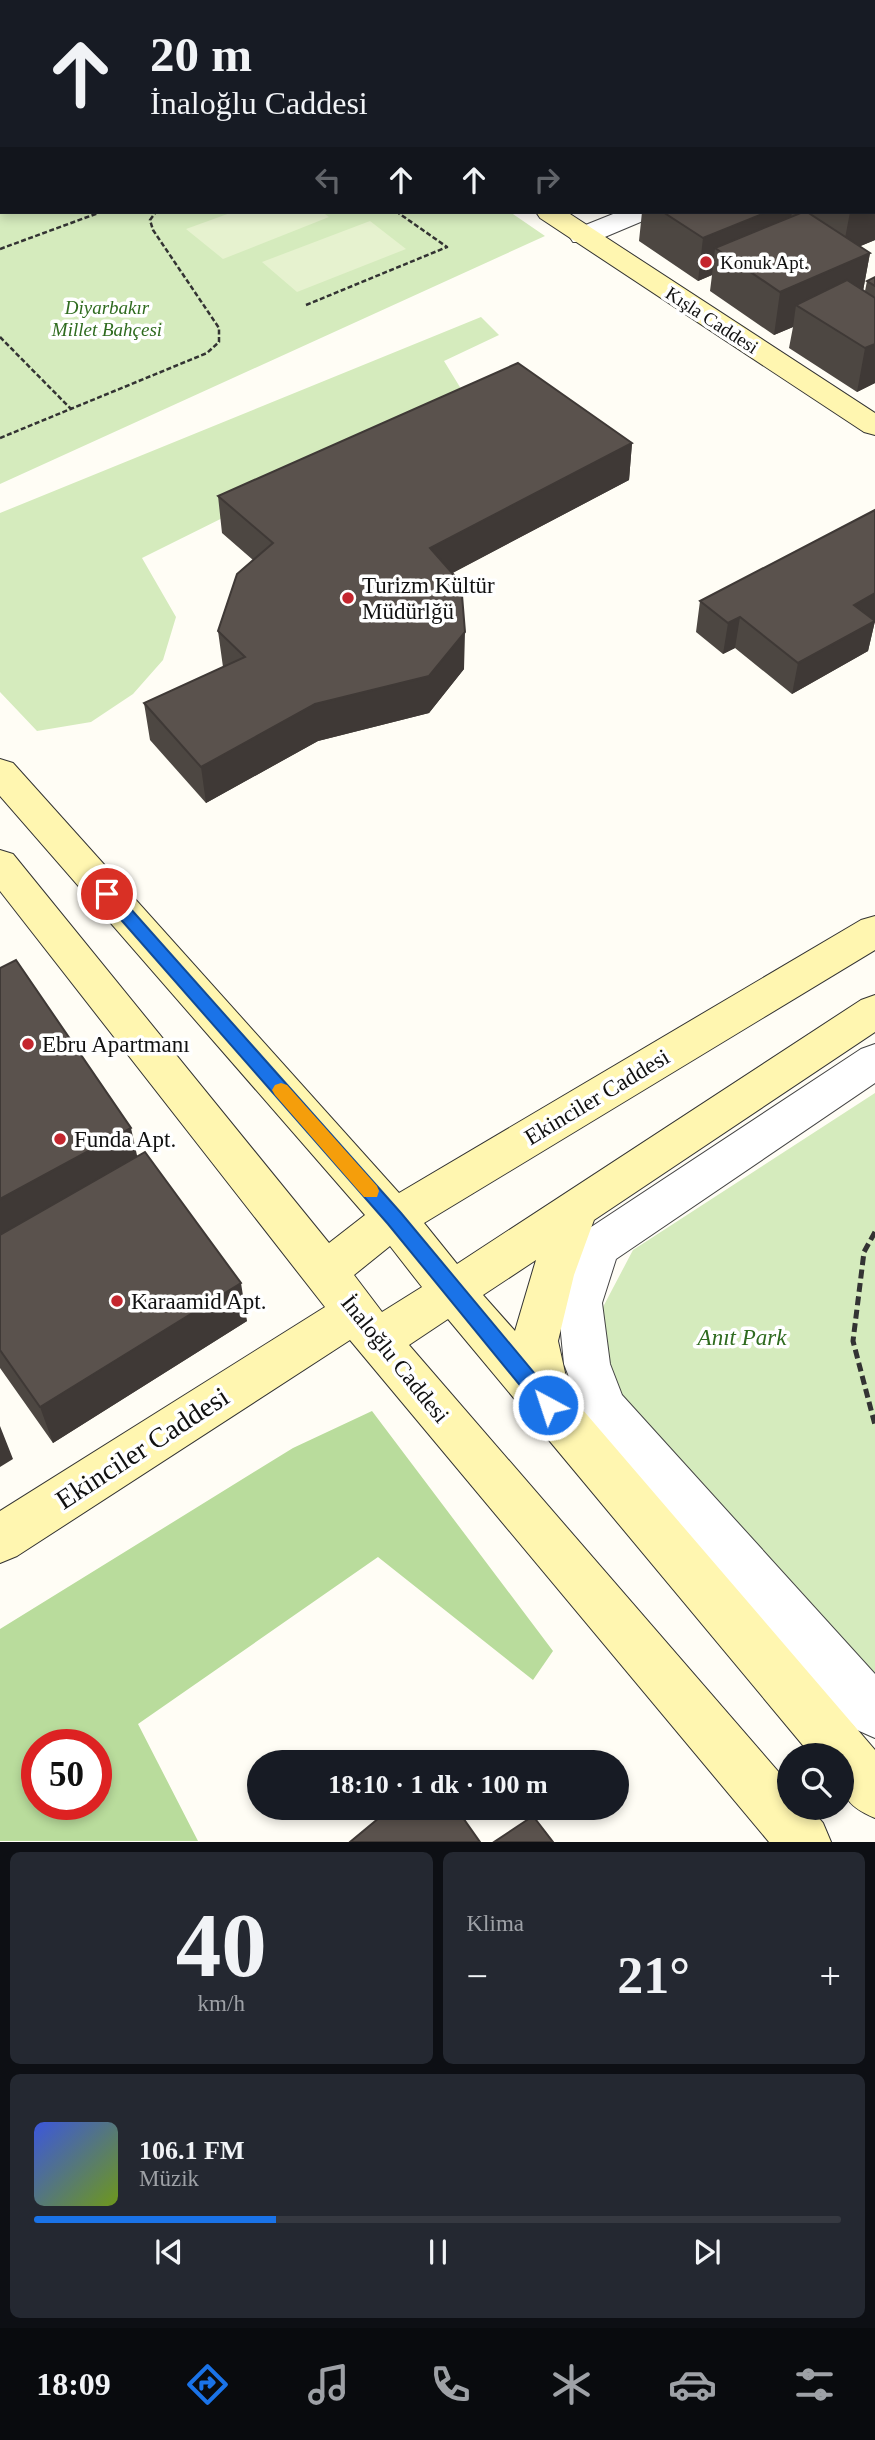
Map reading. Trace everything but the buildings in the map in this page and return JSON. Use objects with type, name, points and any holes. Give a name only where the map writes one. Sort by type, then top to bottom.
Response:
[{"type":"main road","name":"Kışla Caddesi","points":[[552,214],[875,426]]},
{"type":"main road","points":[[0,772],[394,1219],[875,1791]]},
{"type":"main road","name":"İnaloğlu Caddesi","points":[[0,864],[326,1272],[366,1327],[803,1842]]},
{"type":"main road","name":"Ekinciler Caddesi","points":[[326,1272],[394,1219],[875,931]]},
{"type":"main road","name":"Ekinciler Caddesi","points":[[0,1539],[366,1327],[453,1292],[875,1011]]},
{"type":"main road","points":[[548,1405],[536,1341],[552,1275],[577,1209]]},
{"type":"street","points":[[583,236],[636,214]]},
{"type":"street","points":[[875,1061],[598,1247],[580,1303],[587,1364],[604,1409],[875,1712]]},
{"type":"path","points":[[0,249],[96,214]]},
{"type":"path","points":[[0,438],[207,353],[219,342],[219,328],[153,230],[150,220],[154,214]]},
{"type":"path","points":[[306,305],[447,247],[400,214]]},
{"type":"path","points":[[0,337],[71,409]]},
{"type":"path","points":[[875,1231],[864,1252],[853,1341],[875,1425]]},
{"type":"green space","name":"Diyarbakır Millet Bahçesi","points":[[0,214],[513,214],[545,236],[0,484]]},
{"type":"green space","points":[[227,214],[325,214],[329,217],[223,259],[186,229]]},
{"type":"green space","points":[[370,221],[406,249],[297,292],[262,262]]},
{"type":"green space","points":[[481,317],[499,335],[444,361],[466,397],[142,558],[176,617],[163,660],[133,694],[91,722],[37,731],[0,692],[0,513]]},
{"type":"green space","name":"Anıt Park","points":[[875,1093],[875,1679],[621,1399],[593,1326],[633,1250]]},
{"type":"green space","points":[[372,1411],[553,1651],[533,1680],[378,1557],[138,1724],[198,1841],[0,1841],[0,1629],[293,1448]]},
{"type":"slow traffic","points":[[281,1090],[370,1191]]},
{"type":"place","name":"Konuk Apt.","points":[[706,262]]},
{"type":"place","name":"Turizm Kültür Müdürlğü","points":[[348,598]]},
{"type":"place","name":"Ebru Apartmanı","points":[[28,1044]]},
{"type":"place","name":"Funda Apt.","points":[[60,1139]]},
{"type":"place","name":"Karaamid Apt.","points":[[117,1301]]},
{"type":"route","points":[[107,894],[394,1219],[548,1405]]}]
